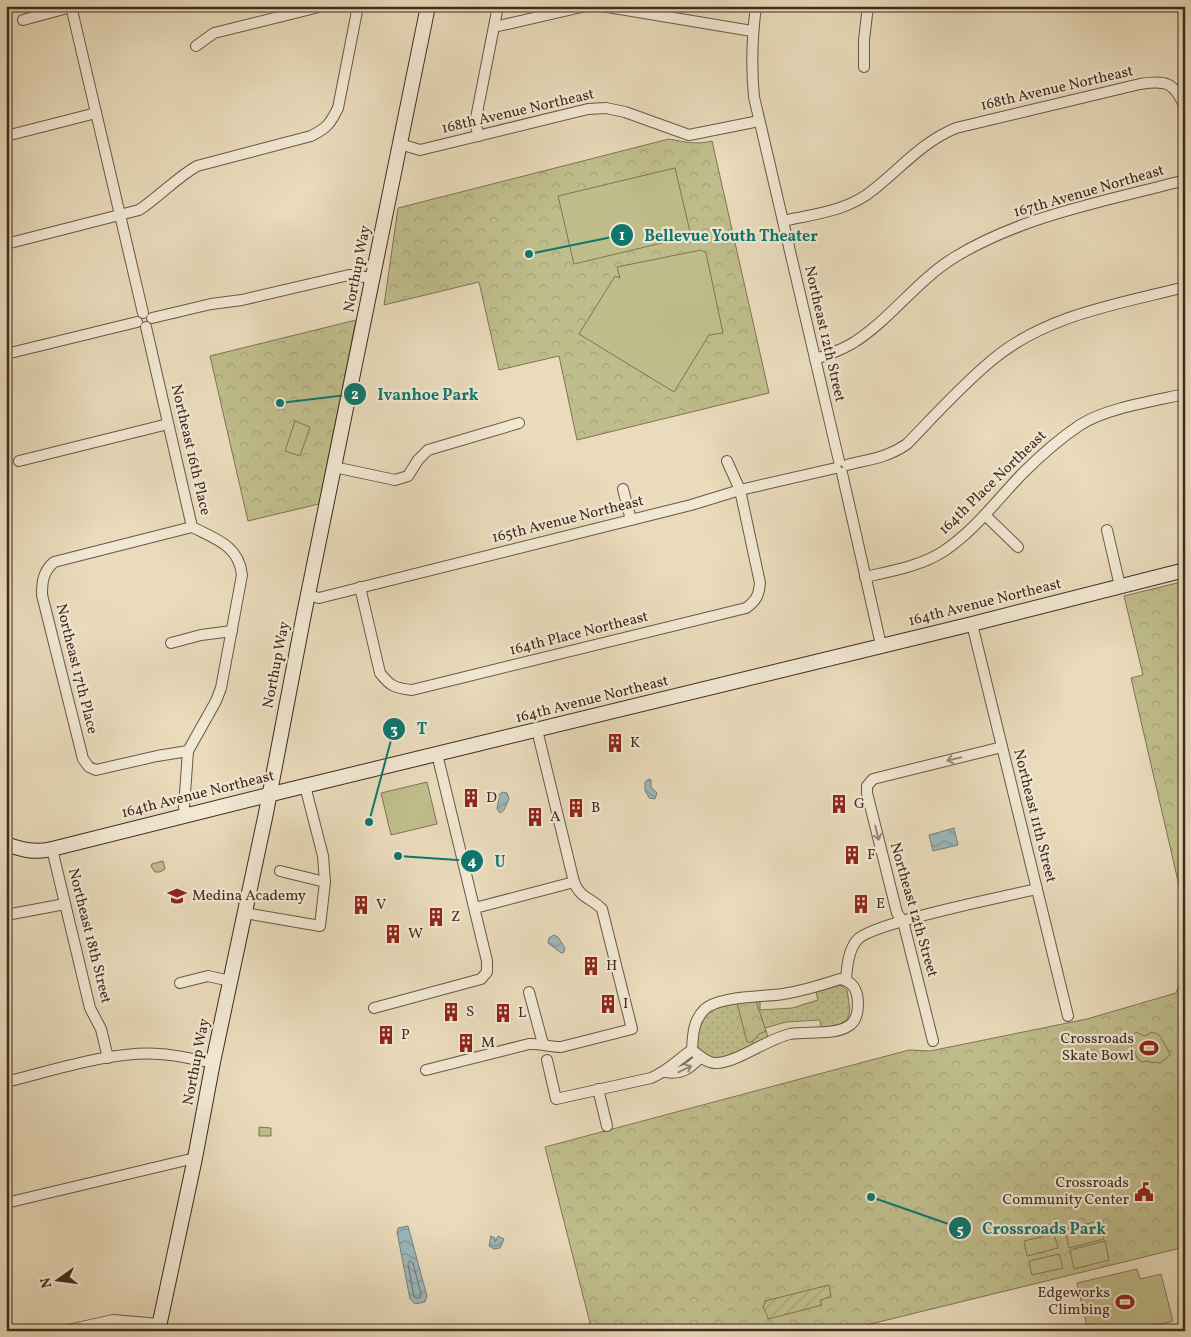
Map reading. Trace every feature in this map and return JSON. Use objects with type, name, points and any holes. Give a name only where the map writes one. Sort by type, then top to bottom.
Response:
[{"type":"street","points":[[196,46],[214,33],[323,6]]},
{"type":"street","points":[[6,244],[139,210],[154,201],[186,172],[196,166],[311,136],[330,123],[338,108],[358,6]]},
{"type":"street","name":"Northup Way","points":[[158,1327],[195,1158],[428,6]]},
{"type":"street","points":[[479,136],[475,124],[498,6]]},
{"type":"street","points":[[494,27],[586,6]]},
{"type":"street","points":[[602,6],[752,31]]},
{"type":"street","name":"Northeast 12th Street","points":[[756,6],[752,31],[752,77],[759,121],[882,645]]},
{"type":"street","points":[[864,67],[864,40],[868,6]]},
{"type":"street","points":[[23,20],[71,7]]},
{"type":"street","name":"Northeast 16th Place","points":[[71,7],[192,527],[224,544],[234,552],[241,564],[242,575],[221,688],[216,701],[188,751],[184,807],[186,816]]},
{"type":"street","name":"168th Avenue Northeast","points":[[782,221],[851,204],[872,191],[918,150],[946,132],[956,128],[1155,82],[1174,88],[1185,107]]},
{"type":"street","name":"168th Avenue Northeast","points":[[400,144],[420,150],[588,110],[606,108],[625,112],[689,135],[759,121]]},
{"type":"street","points":[[6,136],[96,113]]},
{"type":"street","name":"167th Avenue Northeast","points":[[815,359],[838,351],[855,342],[871,330],[934,271],[955,257],[1002,234],[1040,219],[1185,180]]},
{"type":"street","points":[[6,354],[211,304],[242,300],[349,274],[372,278]]},
{"type":"street","name":"165th Avenue Northeast","points":[[308,595],[318,598],[691,505],[740,490],[885,457],[907,444],[991,360],[1041,329],[1084,312],[1185,287]]},
{"type":"street","name":"164th Place Northeast","points":[[866,577],[911,566],[944,551],[985,515],[1022,474],[1051,446],[1082,424],[1102,415],[1185,394]]},
{"type":"street","points":[[334,467],[395,480],[408,476],[418,460],[428,450],[519,423]]},
{"type":"street","points":[[19,461],[168,424]]},
{"type":"street","points":[[727,461],[740,490]]},
{"type":"street","points":[[623,488],[630,520]]},
{"type":"street","name":"164th Place Northeast","points":[[360,587],[380,673],[390,684],[399,689],[412,690],[746,608],[754,603],[759,594],[759,574],[740,490]]},
{"type":"street","points":[[985,515],[1018,547]]},
{"type":"street","name":"Northeast 17th Place","points":[[188,751],[96,770],[89,767],[83,759],[42,594],[43,575],[54,562],[192,527]]},
{"type":"street","points":[[1108,530],[1120,586]]},
{"type":"street","name":"164th Avenue Northeast","points":[[6,844],[33,852],[52,849],[972,624],[1185,570]]},
{"type":"street","name":"Northeast 11th Street","points":[[972,624],[1068,1016]]},
{"type":"street","points":[[172,643],[201,635],[232,631]]},
{"type":"street","points":[[426,1070],[529,1044],[560,1047],[632,1029],[602,909],[595,902],[578,892],[574,882],[537,730]]},
{"type":"street","name":"Northeast 12th Street","points":[[933,1041],[903,921],[897,913],[867,793],[867,786],[874,779],[1002,747]]},
{"type":"street","points":[[374,1008],[481,979],[487,972],[488,961],[438,754]]},
{"type":"street","points":[[245,913],[320,926],[325,882],[323,856],[305,786]]},
{"type":"street","name":"Northeast 18th Street","points":[[52,849],[90,1008],[101,1029],[108,1058]]},
{"type":"street","points":[[280,871],[325,882]]},
{"type":"street","points":[[475,908],[574,882]]},
{"type":"street","points":[[846,980],[848,964],[858,940],[867,933],[903,921],[1037,889]]},
{"type":"street","points":[[6,916],[65,904]]},
{"type":"street","points":[[180,983],[208,976],[230,981]]},
{"type":"street","points":[[547,1060],[556,1099],[651,1078],[666,1072],[677,1060],[692,1050],[695,1023],[705,1009],[713,1004],[735,999],[784,994],[840,979],[846,980],[854,987],[858,1007],[856,1018],[850,1026],[826,1032],[790,1034],[771,1040],[722,1062],[709,1063],[692,1050]]},
{"type":"street","points":[[529,992],[543,1044]]},
{"type":"street","points":[[6,1082],[108,1058],[160,1054],[213,1062]]},
{"type":"street","points":[[666,1072],[675,1074],[690,1067],[702,1057]]},
{"type":"street","points":[[598,1089],[607,1126]]},
{"type":"street","points":[[6,1203],[195,1158]]},
{"type":"street","points":[[64,1331],[113,1320],[158,1327]]},
{"type":"green space","points":[[669,139],[696,143],[712,141],[769,393],[577,440],[559,356],[499,370],[479,282],[384,305],[398,208]]},
{"type":"green space","points":[[675,168],[691,236],[574,264],[558,196]]},
{"type":"green space","points":[[701,250],[706,253],[723,333],[709,335],[674,392],[579,334],[615,276],[620,278],[617,267]]},
{"type":"green space","points":[[356,320],[319,504],[248,521],[210,356]]},
{"type":"green space","points":[[295,421],[310,427],[300,456],[285,451]]},
{"type":"green space","points":[[1185,581],[1185,925],[1181,894],[1131,678],[1143,675],[1124,596]]},
{"type":"green space","points":[[427,782],[437,824],[391,835],[381,793]]},
{"type":"green space","points":[[163,861],[165,869],[155,872],[151,866],[152,864]]},
{"type":"green space","points":[[1185,972],[1185,1247],[842,1331],[592,1331],[545,1147],[909,1050],[930,1051],[1087,1019],[1176,993]]},
{"type":"green space","points":[[840,985],[847,990],[849,1014],[848,1019],[839,1025],[821,1028],[820,1020],[786,1022],[765,1028],[768,1037],[733,1055],[718,1059],[705,1055],[697,1045],[698,1025],[701,1019],[709,1011],[716,1008],[740,1002],[760,1002],[760,1010],[792,1008],[818,1000],[816,992]]},
{"type":"green space","points":[[756,1001],[766,1031],[759,1034],[752,1042],[747,1042],[737,1003]]},
{"type":"green space","name":"Crossroads Skate Bowl","points":[[1136,1032],[1145,1036],[1152,1032],[1158,1034],[1170,1055],[1160,1063],[1142,1062],[1137,1058],[1130,1041],[1130,1038]]},
{"type":"green space","points":[[259,1127],[271,1128],[271,1136],[259,1136]]},
{"type":"green space","points":[[1099,1221],[1104,1239],[1069,1248],[1065,1229]]},
{"type":"green space","points":[[1054,1234],[1058,1248],[1027,1256],[1024,1241]]},
{"type":"green space","points":[[1105,1241],[1109,1260],[1074,1269],[1070,1250]]},
{"type":"green space","points":[[1059,1254],[1063,1268],[1032,1275],[1029,1261]]},
{"type":"green space","name":"Edgeworks Climbing","points":[[1137,1269],[1140,1279],[1161,1274],[1173,1321],[1144,1328],[1144,1331],[1088,1331],[1077,1283]]},
{"type":"green space","points":[[829,1285],[831,1297],[820,1300],[822,1305],[768,1319],[763,1306],[765,1301]]},
{"type":"water","points":[[649,779],[651,780],[651,787],[657,793],[655,799],[649,798],[645,790],[645,782]]},
{"type":"water","points":[[503,792],[507,793],[509,799],[504,810],[500,813],[497,809],[499,797],[497,796]]},
{"type":"water","points":[[954,828],[958,845],[933,851],[929,835]]},
{"type":"water","points":[[554,935],[558,937],[565,948],[564,952],[561,953],[548,943],[549,938]]},
{"type":"water","points":[[408,1226],[427,1296],[425,1302],[415,1304],[410,1299],[397,1232],[398,1228]]},
{"type":"water","points":[[491,1236],[495,1238],[495,1242],[498,1236],[504,1239],[500,1248],[494,1249],[489,1246]]},
{"type":"place","name":"Bellevue Youth Theater","points":[[529,254]]},
{"type":"place","name":"Ivanhoe Park","points":[[280,403]]},
{"type":"place","name":"K","points":[[615,743]]},
{"type":"place","name":"D","points":[[471,798]]},
{"type":"place","name":"G","points":[[839,804]]},
{"type":"place","name":"B","points":[[576,808]]},
{"type":"place","name":"A","points":[[535,817]]},
{"type":"place","name":"T","points":[[369,822]]},
{"type":"place","name":"F","points":[[852,855]]},
{"type":"place","name":"U","points":[[398,856]]},
{"type":"place","name":"Medina Academy","points":[[177,896]]},
{"type":"place","name":"E","points":[[861,904]]},
{"type":"place","name":"V","points":[[361,905]]},
{"type":"place","name":"Z","points":[[436,917]]},
{"type":"place","name":"W","points":[[393,934]]},
{"type":"place","name":"H","points":[[591,966]]},
{"type":"place","name":"I","points":[[608,1004]]},
{"type":"place","name":"S","points":[[451,1012]]},
{"type":"place","name":"L","points":[[503,1013]]},
{"type":"place","name":"P","points":[[386,1035]]},
{"type":"place","name":"M","points":[[466,1043]]},
{"type":"place","name":"Crossroads Skate Bowl","points":[[1149,1048]]},
{"type":"place","name":"Crossroads Community Center","points":[[1144,1192]]},
{"type":"place","name":"Crossroads Park","points":[[871,1197]]},
{"type":"place","name":"Edgeworks Climbing","points":[[1125,1302]]}]
